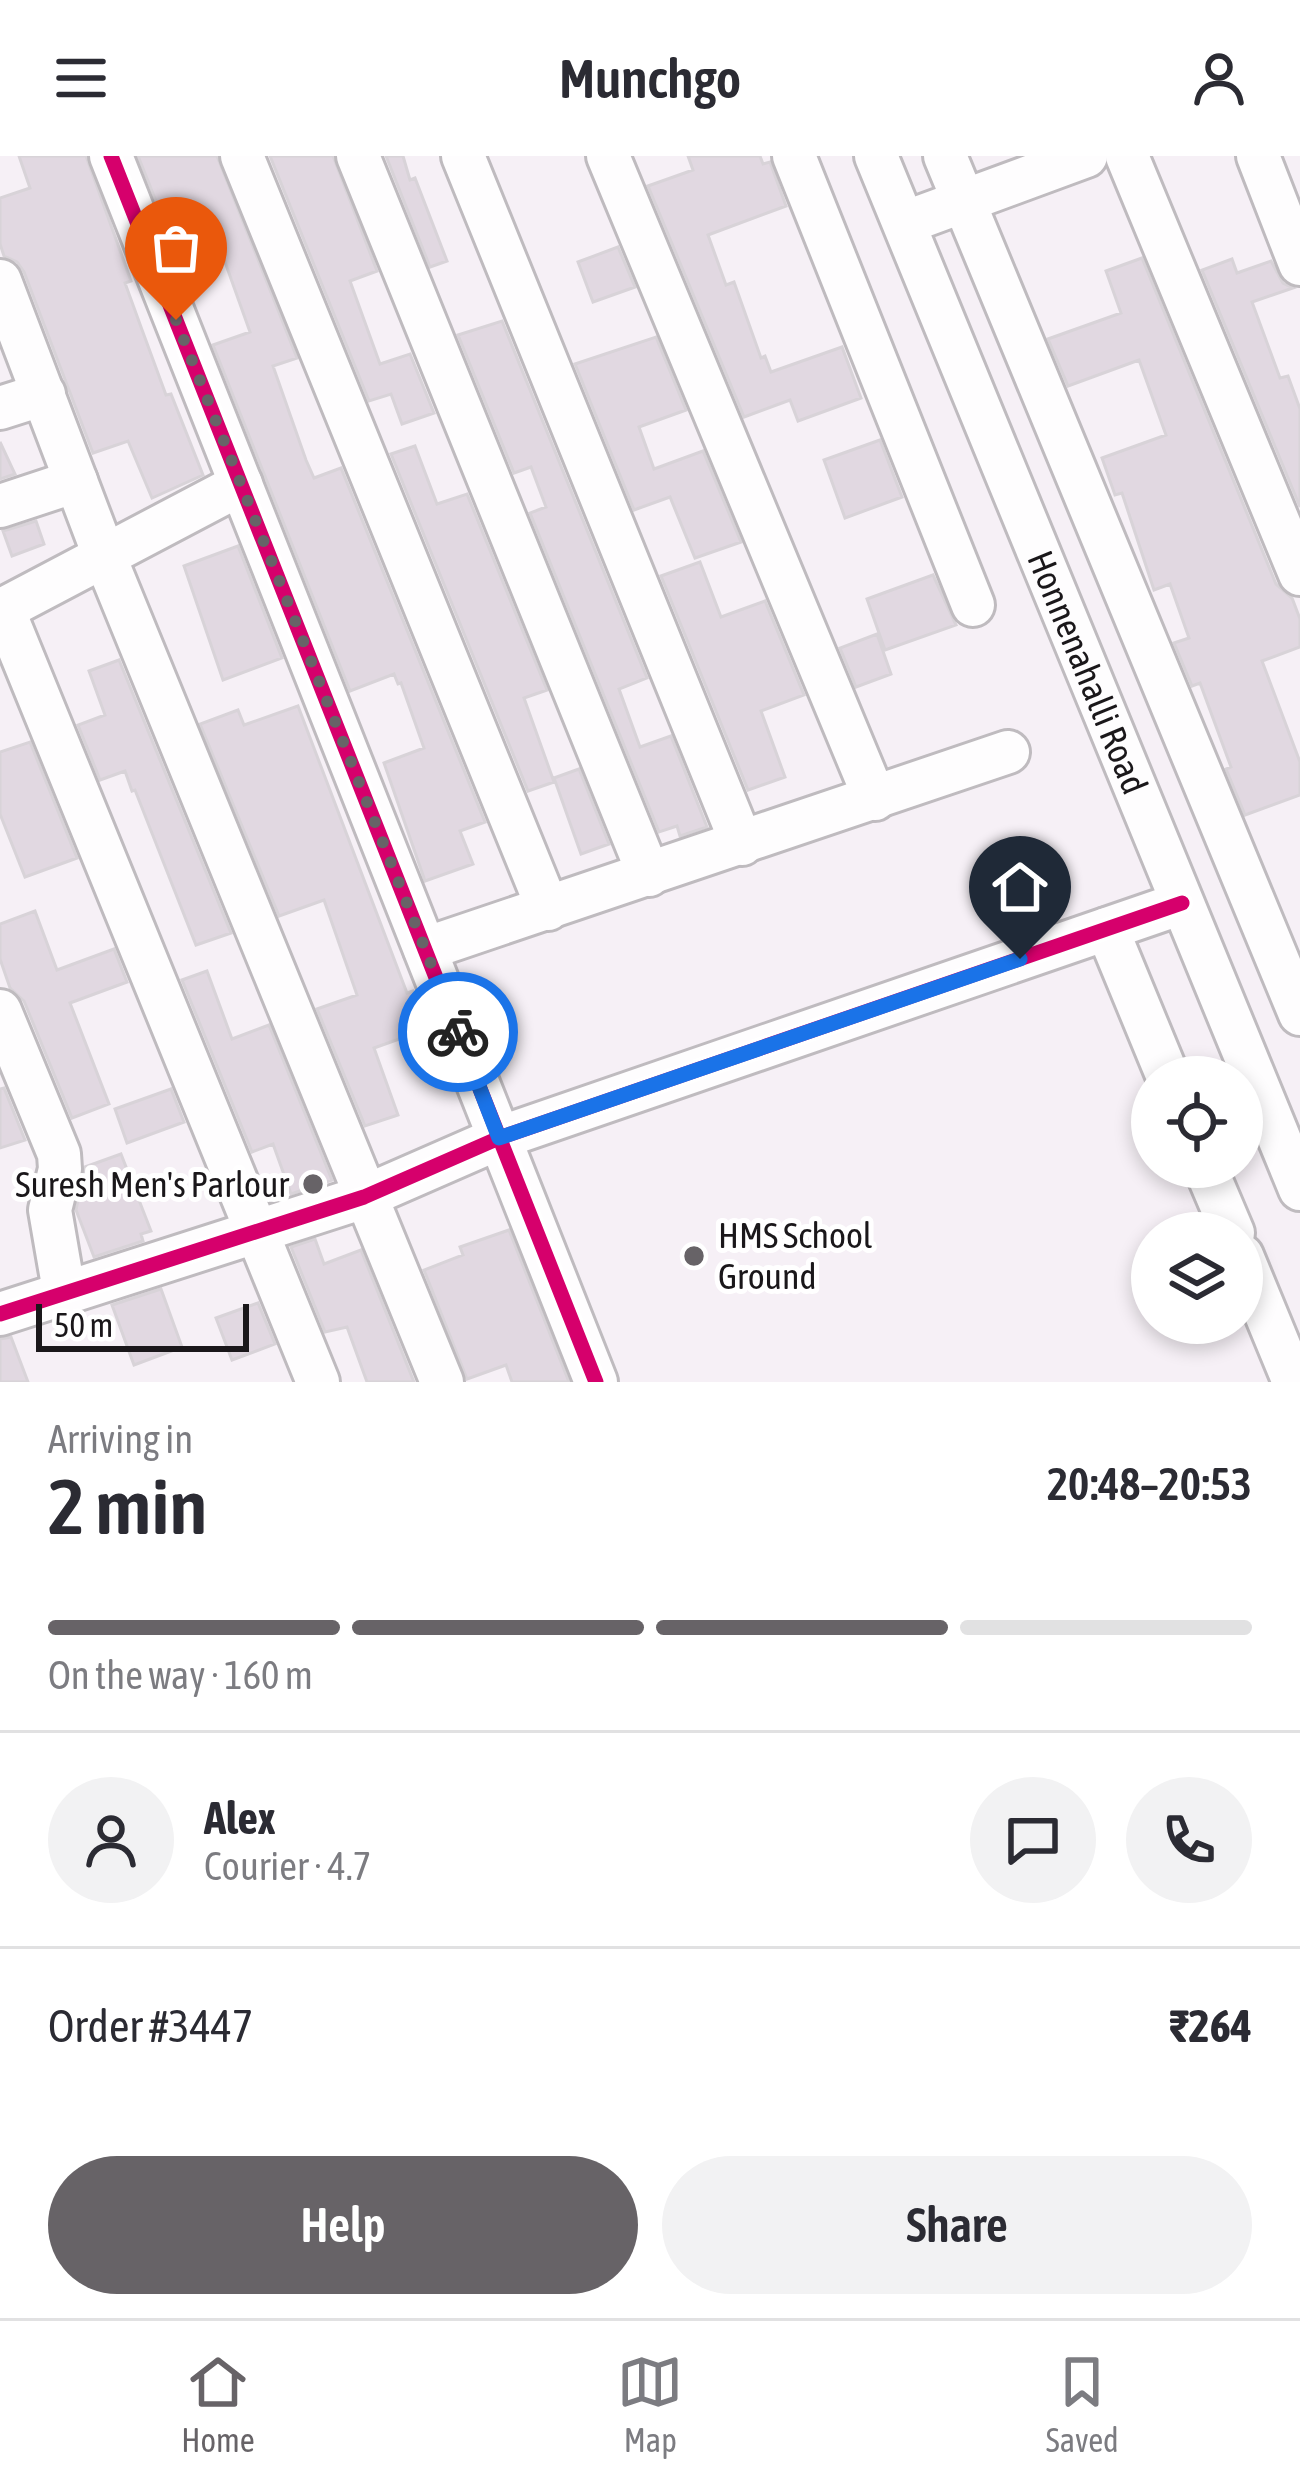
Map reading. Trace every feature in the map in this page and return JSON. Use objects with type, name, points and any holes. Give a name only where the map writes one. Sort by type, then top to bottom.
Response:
[{"type":"street","points":[[111,156],[596,1382]]},
{"type":"street","points":[[242,156],[548,909]]},
{"type":"street","points":[[358,156],[649,875]]},
{"type":"street","points":[[463,156],[742,844]]},
{"type":"street","points":[[608,156],[875,800]]},
{"type":"street","points":[[794,156],[973,605]]},
{"type":"street","name":"Honnenahalli Road","points":[[876,156],[1300,1189]]},
{"type":"street","name":"Honnenahalli Road","points":[[899,156],[1300,1117]]},
{"type":"street","points":[[945,156],[1297,998]]},
{"type":"street","points":[[923,216],[1086,156]]},
{"type":"street","points":[[1127,156],[1300,574]]},
{"type":"street","points":[[1258,156],[1296,246]]},
{"type":"street","points":[[0,281],[104,555],[442,1382]]},
{"type":"street","points":[[0,408],[44,394]]},
{"type":"street","points":[[0,506],[76,481]]},
{"type":"street","points":[[241,484],[2,610],[318,1382]]},
{"type":"street","points":[[425,949],[1008,752]]},
{"type":"street","points":[[0,1314],[364,1196],[499,1138],[1182,903]]},
{"type":"street","points":[[1106,929],[1159,1056]]},
{"type":"street","points":[[0,1011],[58,1154],[60,1168],[50,1210],[64,1292]]},
{"type":"street","points":[[1263,1321],[1282,1379]]},
{"type":"building","points":[[19,156],[86,156],[131,281],[125,283],[141,327],[203,475],[152,498],[128,441],[93,453],[24,272],[4,256],[0,244],[0,198],[30,188]]},
{"type":"building","points":[[138,156],[217,156],[297,358],[273,366],[306,460],[314,478],[341,468],[485,822],[460,831],[473,864],[425,881],[384,763],[424,748],[401,683],[394,674],[350,691],[213,345],[250,332],[225,262],[220,264],[203,218],[168,231]]},
{"type":"building","points":[[270,156],[333,156],[377,271],[350,281],[380,364],[410,354],[434,413],[402,424],[391,394],[369,401]]},
{"type":"building","points":[[386,156],[403,156],[447,261],[430,267]]},
{"type":"building","points":[[688,156],[760,156],[763,164],[770,162],[786,206],[708,235],[726,285],[734,282],[761,358],[765,356],[771,372],[842,347],[861,398],[798,421],[790,400],[744,417],[648,186],[693,170]]},
{"type":"building","points":[[618,247],[635,287],[593,302],[578,262]]},
{"type":"building","points":[[1142,258],[1276,584],[1292,598],[1300,619],[1300,647],[1262,661],[1300,762],[1300,795],[1245,815],[1200,683],[1192,686],[1174,643],[1189,638],[1170,584],[1154,590],[1122,493],[1115,495],[1102,458],[1166,435],[1139,360],[1068,386],[1048,339],[1121,313],[1106,271]]},
{"type":"building","points":[[1232,259],[1237,273],[1271,261],[1283,283],[1293,288],[1252,302],[1280,378],[1288,376],[1300,409],[1300,507],[1202,270]]},
{"type":"building","points":[[502,321],[647,678],[619,689],[640,747],[671,736],[707,827],[680,836],[677,826],[659,832],[530,513],[546,507],[531,467],[514,473],[458,335]]},
{"type":"building","points":[[656,337],[686,410],[639,427],[654,469],[703,451],[741,542],[695,558],[670,497],[634,510],[575,364]]},
{"type":"building","points":[[880,440],[902,497],[845,518],[824,460]]},
{"type":"building","points":[[0,442],[15,474],[0,479]]},
{"type":"building","points":[[415,446],[437,504],[467,494],[547,690],[524,698],[554,782],[528,791],[391,454]]},
{"type":"building","points":[[36,521],[44,544],[12,556],[3,531]]},
{"type":"building","points":[[238,546],[282,658],[223,680],[184,566]]},
{"type":"building","points":[[700,562],[721,617],[765,601],[804,695],[761,711],[785,777],[748,790],[661,576]]},
{"type":"building","points":[[933,575],[956,625],[885,650],[867,599]]},
{"type":"building","points":[[877,634],[891,674],[856,687],[840,648]]},
{"type":"building","points":[[119,660],[231,933],[196,945],[125,771],[100,780],[78,725],[105,715],[89,671]]},
{"type":"building","points":[[298,706],[407,993],[413,991],[427,1029],[374,1048],[398,1115],[365,1126],[317,1009],[357,995],[324,900],[279,916],[200,724],[238,710],[244,725]]},
{"type":"building","points":[[30,742],[77,858],[25,877],[0,814],[0,752]]},
{"type":"building","points":[[579,769],[609,844],[581,854],[554,778]]},
{"type":"building","points":[[35,911],[57,970],[114,949],[127,982],[70,1003],[109,1104],[72,1118],[24,1001],[10,988],[0,959],[0,924]]},
{"type":"building","points":[[207,971],[232,1039],[269,1025],[332,1180],[291,1194],[273,1144],[252,1152],[182,980]]},
{"type":"building","points":[[4,1088],[25,1140],[0,1148],[0,1089]]},
{"type":"building","points":[[171,1089],[184,1122],[127,1143],[115,1109]]},
{"type":"building","points":[[121,1154],[151,1231],[141,1234],[143,1241],[94,1257],[76,1210],[85,1167]]},
{"type":"building","points":[[509,1230],[569,1382],[512,1382],[506,1365],[467,1379],[424,1270],[463,1255],[460,1247]]},
{"type":"building","points":[[315,1239],[324,1264],[361,1250],[414,1382],[367,1382],[347,1327],[325,1332],[291,1247]]},
{"type":"building","points":[[161,1289],[182,1347],[134,1365],[112,1305]]},
{"type":"building","points":[[258,1303],[275,1344],[232,1360],[216,1318]]},
{"type":"building","points":[[11,1337],[28,1382],[0,1382],[0,1339]]},
{"type":"cycle path","points":[[111,156],[596,1382]]},
{"type":"cycle path","points":[[0,1314],[364,1197],[499,1138],[1182,903]]},
{"type":"way so far","points":[[176,320],[458,1032]]},
{"type":"place","name":"Suresh Men's Parlour","points":[[313,1184]]},
{"type":"place","name":"HMS School Ground","points":[[694,1256]]},
{"type":"route","points":[[458,1032],[499,1138],[1020,959]]}]
